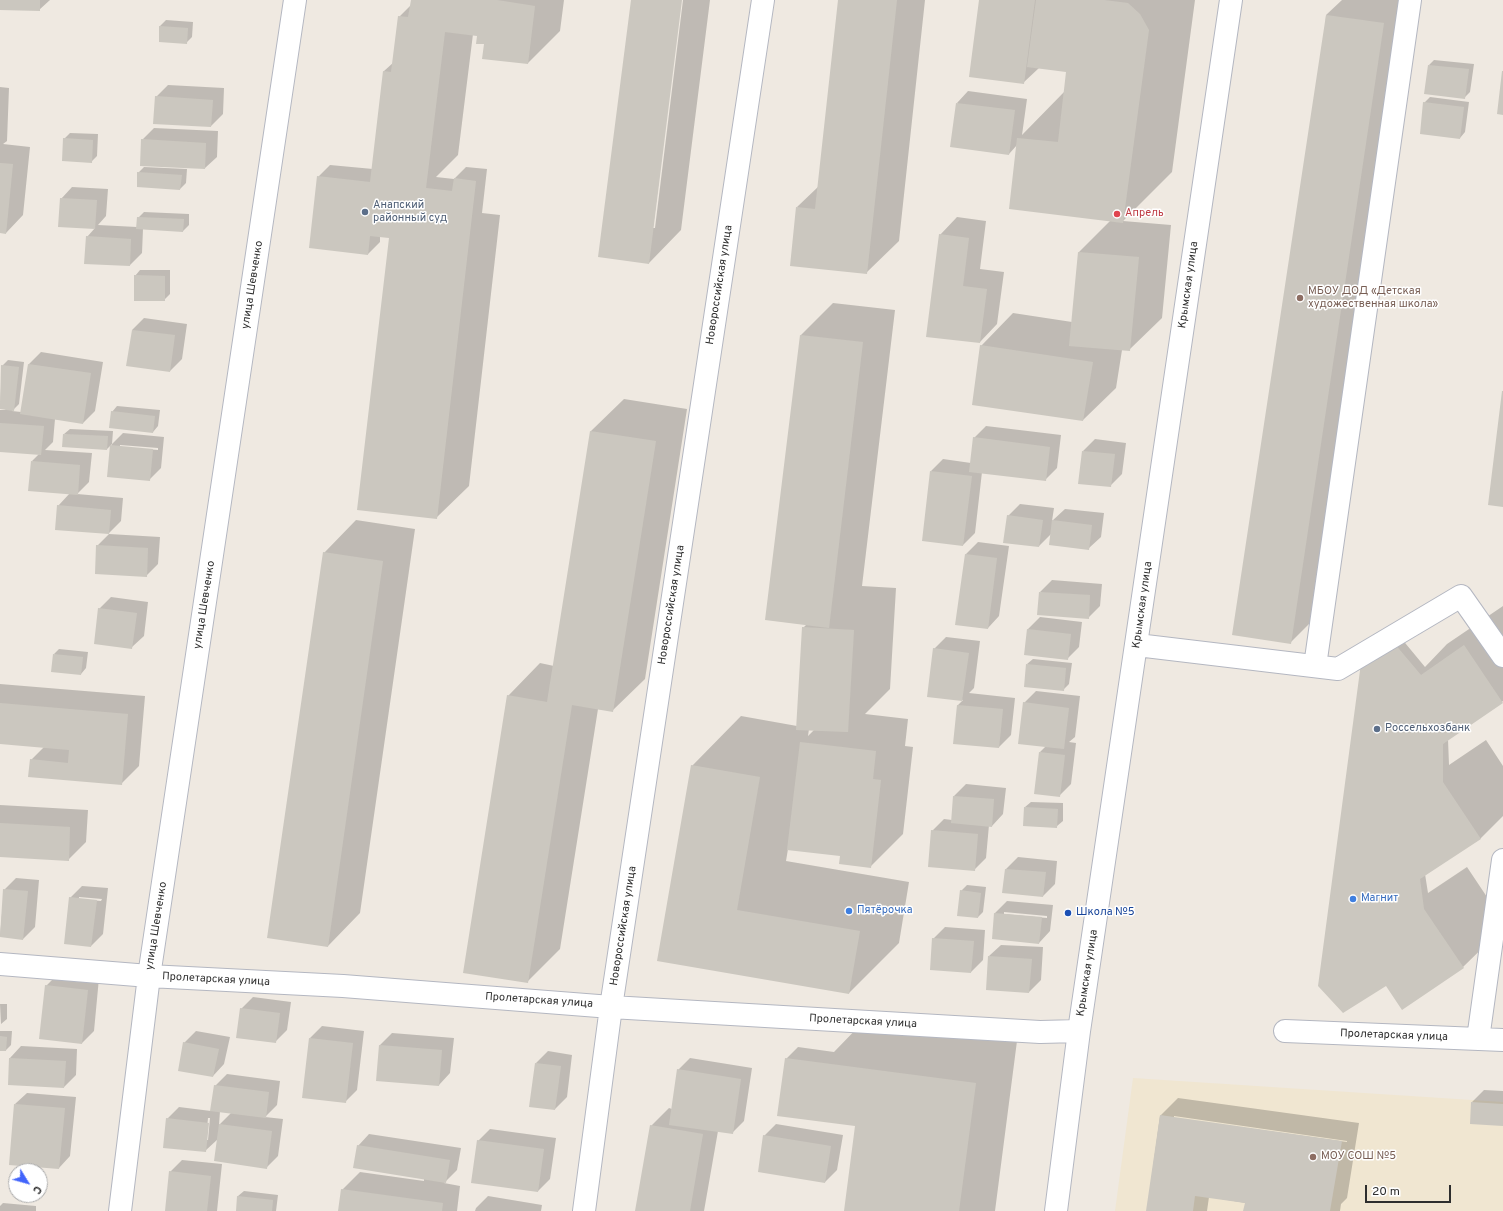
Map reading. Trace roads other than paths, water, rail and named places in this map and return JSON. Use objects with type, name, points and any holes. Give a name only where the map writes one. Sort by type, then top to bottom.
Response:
[{"type":"street","name":"улица Шевченко","points":[[120,1211],[149,976],[295,0]]},
{"type":"street","name":"Новороссийская улица","points":[[584,1211],[611,1007],[763,0]]},
{"type":"street","name":"Крымская улица","points":[[1056,1211],[1079,1031],[1231,0]]},
{"type":"street","points":[[1315,666],[1410,0]]},
{"type":"street","points":[[1137,645],[1338,669],[1461,596],[1503,656]]},
{"type":"street","points":[[1478,1039],[1503,860]]},
{"type":"street","name":"Пролетарская улица","points":[[0,964],[149,976],[343,986],[611,1007],[1040,1032],[1079,1031]]},
{"type":"street","name":"Пролетарская улица","points":[[1285,1032],[1503,1040]]},
{"type":"place","name":"Анапский районный суд","points":[[365,212]]},
{"type":"place","name":"Апрель","points":[[1117,214]]},
{"type":"place","name":"МБОУ ДОД «Детская художественная школа»","points":[[1300,298]]},
{"type":"place","name":"Россельхозбанк","points":[[1377,729]]},
{"type":"place","name":"Магнит","points":[[1353,899]]},
{"type":"place","name":"Пятёрочка","points":[[849,911]]},
{"type":"place","name":"Школа №5","points":[[1068,913]]},
{"type":"place","name":"МОУ СОШ №5","points":[[1313,1157]]}]
